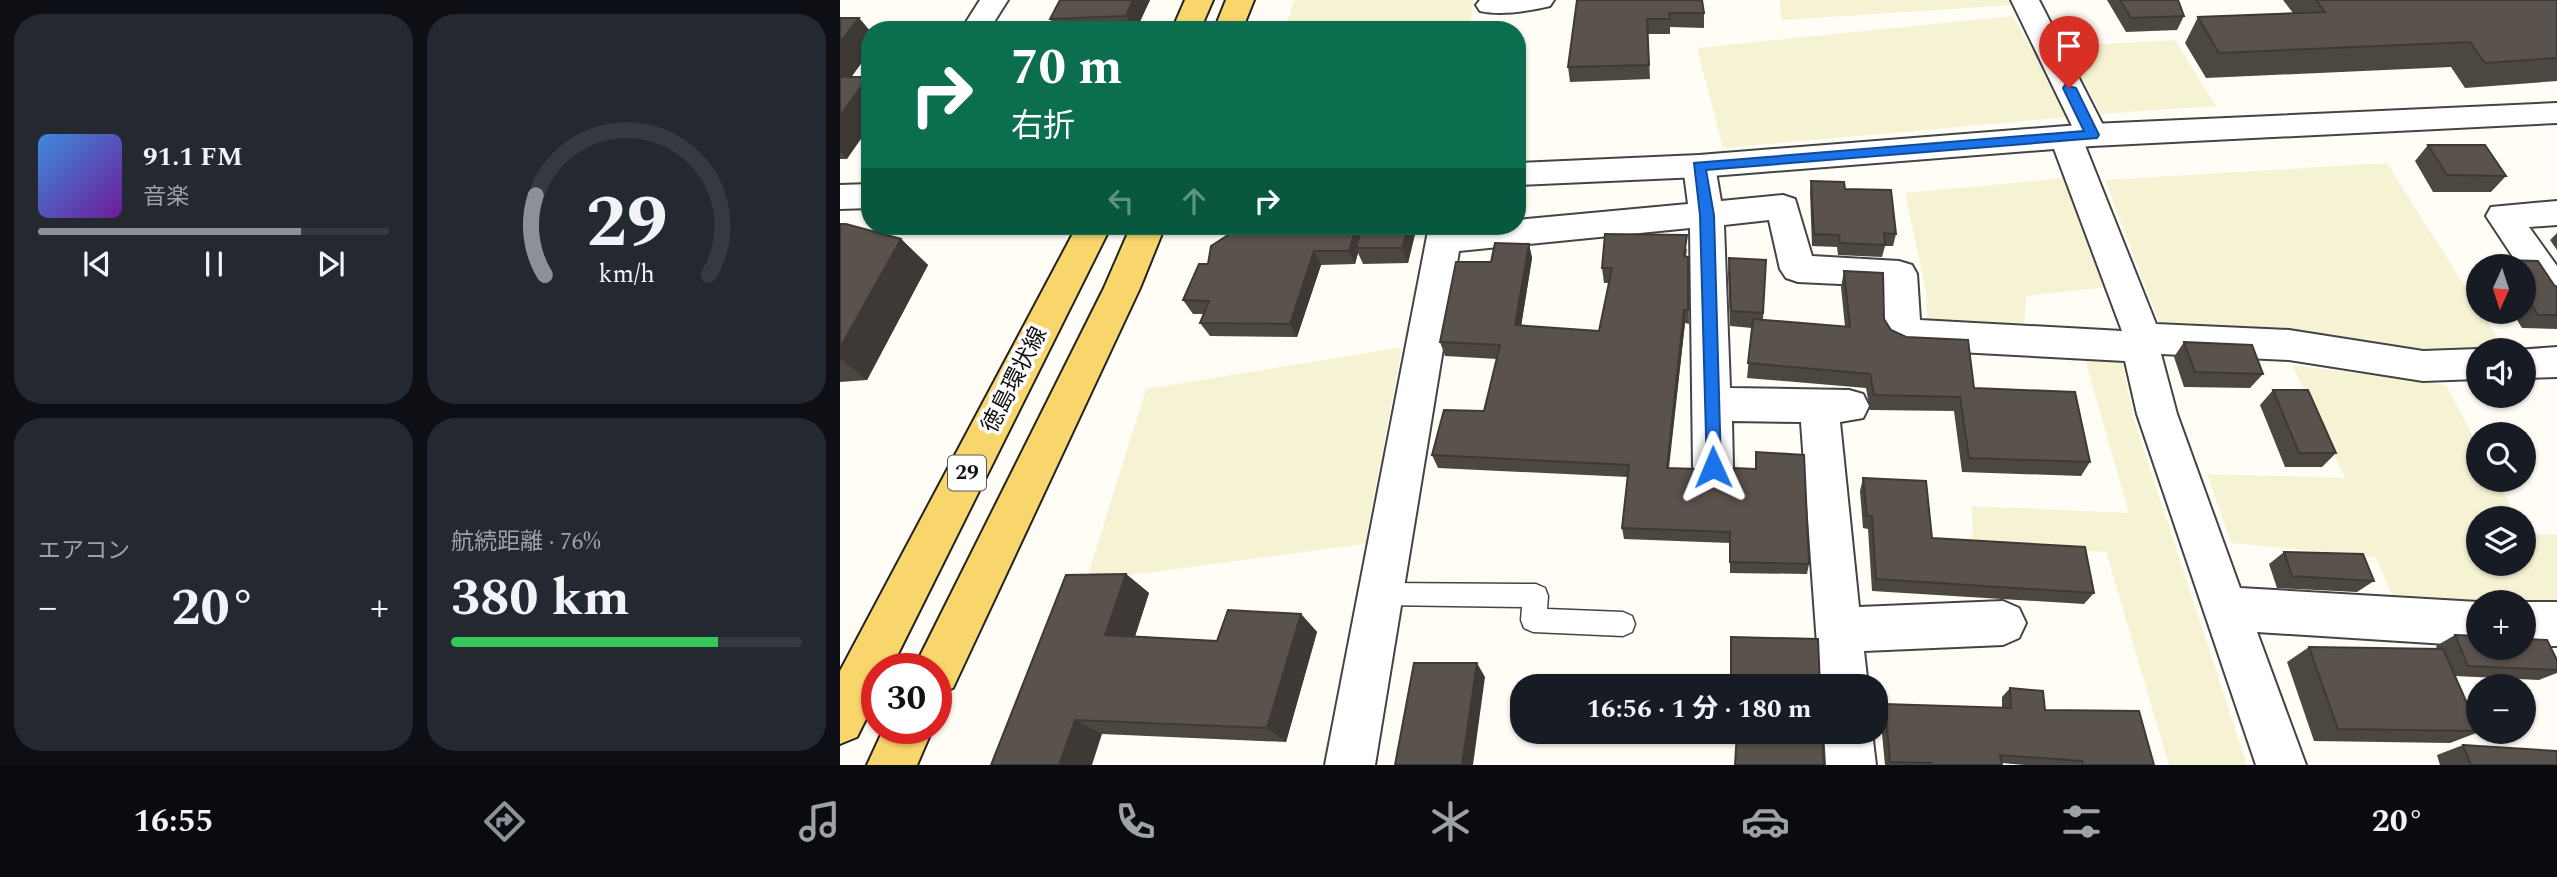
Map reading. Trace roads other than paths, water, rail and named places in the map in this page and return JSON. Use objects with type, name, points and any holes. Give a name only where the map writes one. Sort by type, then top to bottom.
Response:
[{"type":"main road","points":[[1190,21],[1199,0]]},
{"type":"main road","points":[[1232,21],[1240,0]]},
{"type":"main road","name":"徳島環状線","points":[[840,720],[1089,235]]},
{"type":"main road","name":"29","points":[[945,653],[1122,288],[1144,235]]},
{"type":"main road","points":[[892,765],[902,744]]},
{"type":"street","points":[[981,21],[995,0]]},
{"type":"street","points":[[1489,12],[1540,0]]},
{"type":"street","points":[[2025,0],[2079,136],[2143,342],[2145,372],[2157,414],[2281,765]]},
{"type":"street","points":[[1526,174],[1699,166],[2079,136],[2557,113]]},
{"type":"street","points":[[1699,166],[1707,215],[1713,467]]},
{"type":"street","points":[[1526,227],[1783,207],[1798,269],[1899,274],[1902,334],[2289,345],[2423,366],[2466,364]]},
{"type":"street","points":[[2557,213],[2503,216],[2557,295]]},
{"type":"street","points":[[1350,765],[1445,235]]},
{"type":"street","points":[[2536,363],[2557,362]]},
{"type":"street","points":[[1711,404],[1834,406],[1842,674]]},
{"type":"street","points":[[2224,608],[2466,623]]},
{"type":"street","points":[[1839,630],[2003,623]]},
{"type":"street","points":[[2536,624],[2557,624]]},
{"type":"street","points":[[1848,744],[1850,765]]},
{"type":"lane","points":[[1381,594],[1536,596],[1533,620],[1623,624]]}]
